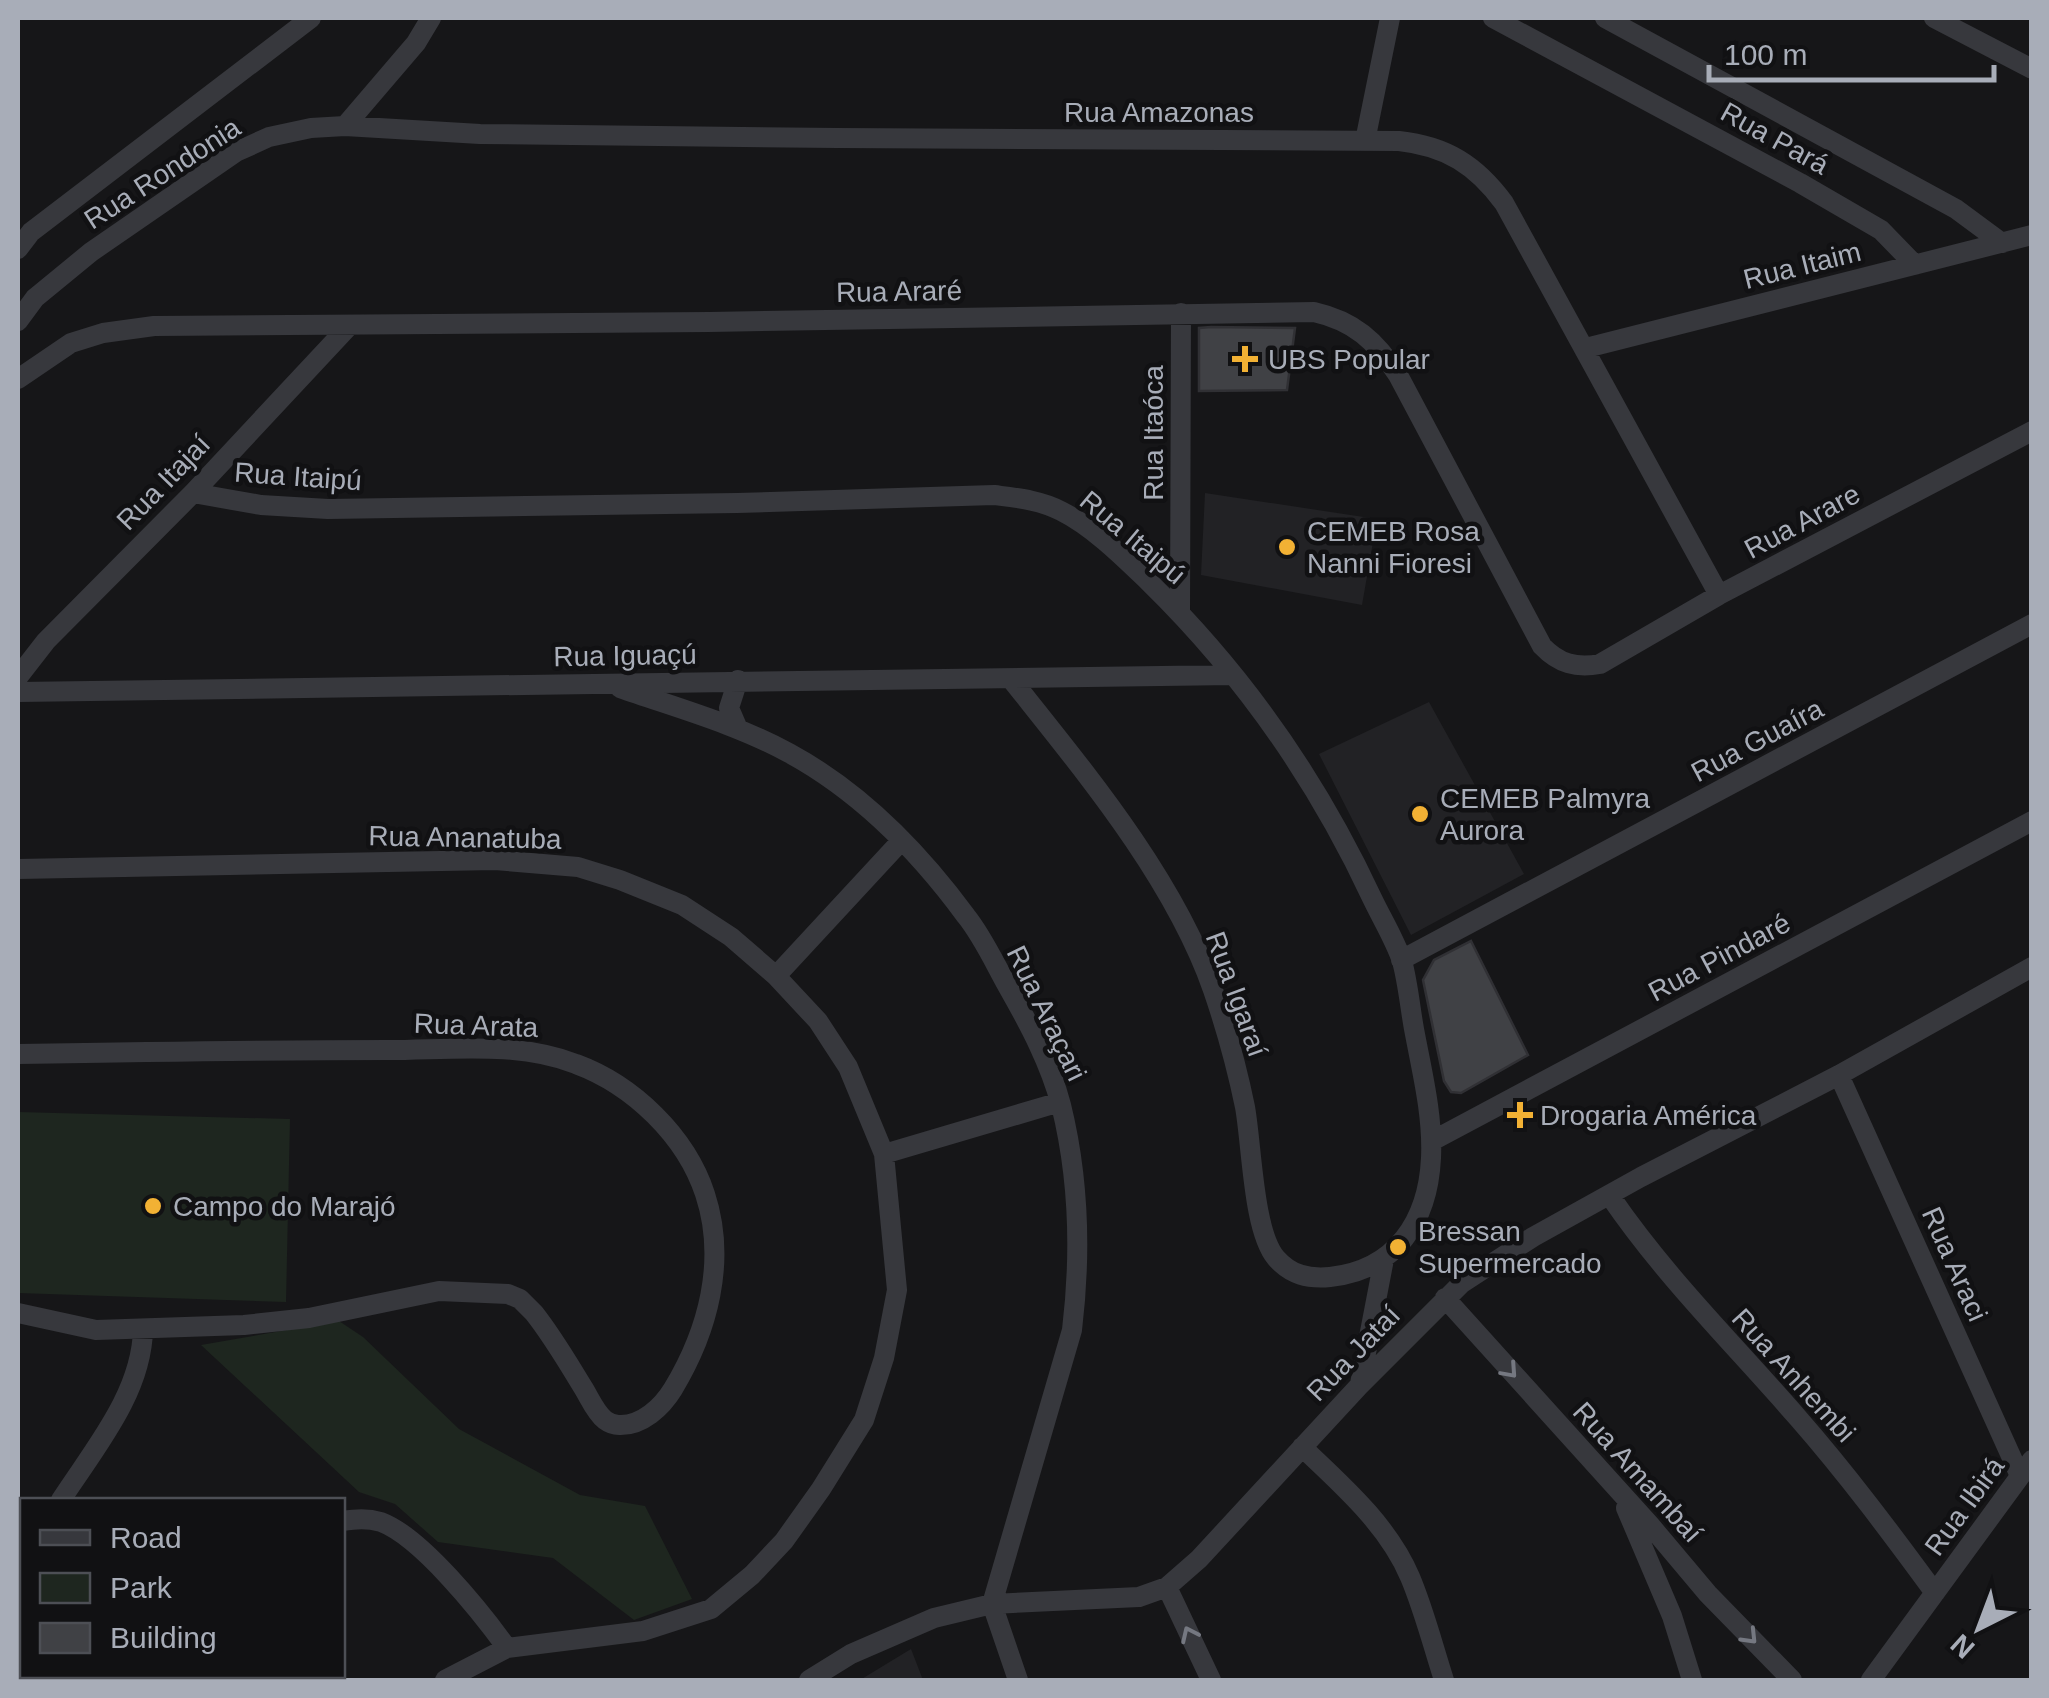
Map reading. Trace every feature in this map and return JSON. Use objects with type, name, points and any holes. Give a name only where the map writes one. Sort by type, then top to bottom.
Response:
[{"type":"street","points":[[22,241],[311,18]]},
{"type":"street","points":[[344,126],[416,43],[431,18]]},
{"type":"street","points":[[1365,141],[1390,18]]},
{"type":"street","name":"Rua Pará","points":[[1493,18],[1881,230],[1915,265]]},
{"type":"street","points":[[1605,18],[1956,209],[2002,242]]},
{"type":"street","points":[[1934,18],[2032,70]]},
{"type":"street","name":"Rua Amazonas","points":[[344,126],[480,134],[1427,144],[1457,156],[1486,178],[1504,202],[1720,595]]},
{"type":"street","name":"Rua Rondonia","points":[[18,322],[35,298],[92,252],[236,152],[269,137],[344,126]]},
{"type":"street","name":"Rua Itaim","points":[[1586,348],[2032,236]]},
{"type":"street","name":"Rua Araré","points":[[18,379],[71,343],[103,333],[154,326],[1314,312],[1339,318],[1382,350],[1542,646],[1566,664],[1600,664]]},
{"type":"street","name":"Rua Itaóca","points":[[1180,313],[1180,612]]},
{"type":"street","name":"Rua Itajaí","points":[[18,677],[46,641],[350,326]]},
{"type":"street","name":"Rua Arare","points":[[1600,664],[1720,595],[2032,431]]},
{"type":"street","name":"Rua Itaipú","points":[[193,493],[261,505],[328,509],[994,495],[1030,500],[1062,511],[1128,561],[1180,612],[1262,710],[1353,857],[1402,960],[1432,1141],[1426,1200],[1414,1225],[1384,1259],[1359,1386]]},
{"type":"street","name":"Rua Guaíra","points":[[1402,960],[2032,624]]},
{"type":"street","name":"Rua Iguaçú","points":[[18,692],[1233,675]]},
{"type":"street","name":"Rua Igaraí","points":[[1011,679],[1092,781],[1134,843],[1182,924],[1212,987],[1244,1104],[1258,1213],[1263,1238],[1272,1254],[1300,1276],[1316,1278],[1361,1272],[1384,1259]]},
{"type":"street","points":[[738,680],[729,708],[738,729]]},
{"type":"street","name":"Rua Araçari","points":[[606,684],[738,729],[790,754],[839,786],[902,840],[969,918],[1046,1061],[1060,1102],[1072,1161],[1078,1220],[1076,1292],[1072,1330],[992,1604]]},
{"type":"street","name":"Rua Pindaré","points":[[1432,1141],[2032,821]]},
{"type":"street","points":[[776,976],[902,840]]},
{"type":"street","name":"Rua Ananatuba","points":[[18,870],[495,860],[578,868],[682,905],[731,937],[776,976],[818,1021],[848,1067],[884,1154],[897,1290],[884,1358],[864,1420],[784,1542],[728,1597],[696,1616],[643,1630],[506,1648],[445,1680]]},
{"type":"street","name":"Rua Jataí","points":[[1168,1587],[1199,1560],[1445,1298],[1480,1271],[1533,1238],[2032,968]]},
{"type":"street","name":"Rua Arata","points":[[18,1054],[499,1050],[546,1054],[579,1064],[618,1085],[685,1150],[706,1195],[714,1271],[707,1317],[690,1361],[658,1409],[631,1424],[619,1425],[605,1420],[534,1313],[520,1299],[495,1291],[439,1291],[276,1322],[142,1329],[96,1330],[18,1314]]},
{"type":"street","name":"Rua Araci","points":[[1839,1074],[2026,1468]]},
{"type":"street","points":[[884,1154],[1060,1102]]},
{"type":"street","name":"Rua Anhembi","points":[[1610,1196],[1692,1304],[1796,1415],[1860,1492],[1935,1593]]},
{"type":"street","name":"Rua Amambaí","points":[[1445,1298],[1708,1594],[1792,1680]]},
{"type":"street","points":[[63,1498],[124,1400],[142,1353],[142,1329]]},
{"type":"street","points":[[1302,1447],[1352,1494],[1397,1552],[1410,1576],[1444,1680]]},
{"type":"street","name":"Rua Ibirá","points":[[1871,1680],[2026,1468]]},
{"type":"street","points":[[1619,1492],[1672,1616],[1692,1680]]},
{"type":"street","points":[[345,1521],[372,1520],[407,1536],[484,1616],[506,1648]]},
{"type":"street","points":[[810,1680],[851,1654],[934,1618],[992,1604],[1139,1597],[1168,1587],[1211,1680]]},
{"type":"street","points":[[1672,1616],[1687,1602],[1708,1594]]},
{"type":"street","points":[[992,1604],[1018,1680]]},
{"type":"shaded area","name":"CEMEB Rosa Nanni Fioresi","points":[[1205,493],[1377,519],[1362,605],[1201,575]]},
{"type":"shaded area","name":"CEMEB Palmyra Aurora","points":[[1429,702],[1524,874],[1411,935],[1319,754]]},
{"type":"shaded area","points":[[911,1649],[923,1680],[860,1680]]},
{"type":"green space","name":"Campo do Marajó","points":[[18,1112],[290,1119],[286,1302],[18,1293]]},
{"type":"green space","points":[[339,1321],[363,1337],[459,1429],[580,1495],[645,1506],[692,1599],[634,1620],[553,1558],[438,1542],[395,1504],[359,1492],[201,1345]]},
{"type":"building","name":"UBS Popular","points":[[1199,328],[1295,328],[1287,390],[1199,391]]},
{"type":"building","points":[[1471,941],[1528,1055],[1461,1093],[1451,1092],[1444,1081],[1423,980],[1434,960]]},
{"type":"place","name":"UBS Popular","points":[[1245,359]]},
{"type":"place","name":"CEMEB Rosa Nanni Fioresi","points":[[1287,547]]},
{"type":"place","name":"CEMEB Palmyra Aurora","points":[[1420,814]]},
{"type":"place","name":"Drogaria América","points":[[1520,1115]]},
{"type":"place","name":"Campo do Marajó","points":[[153,1206]]},
{"type":"place","name":"Bressan Supermercado","points":[[1398,1247]]}]
